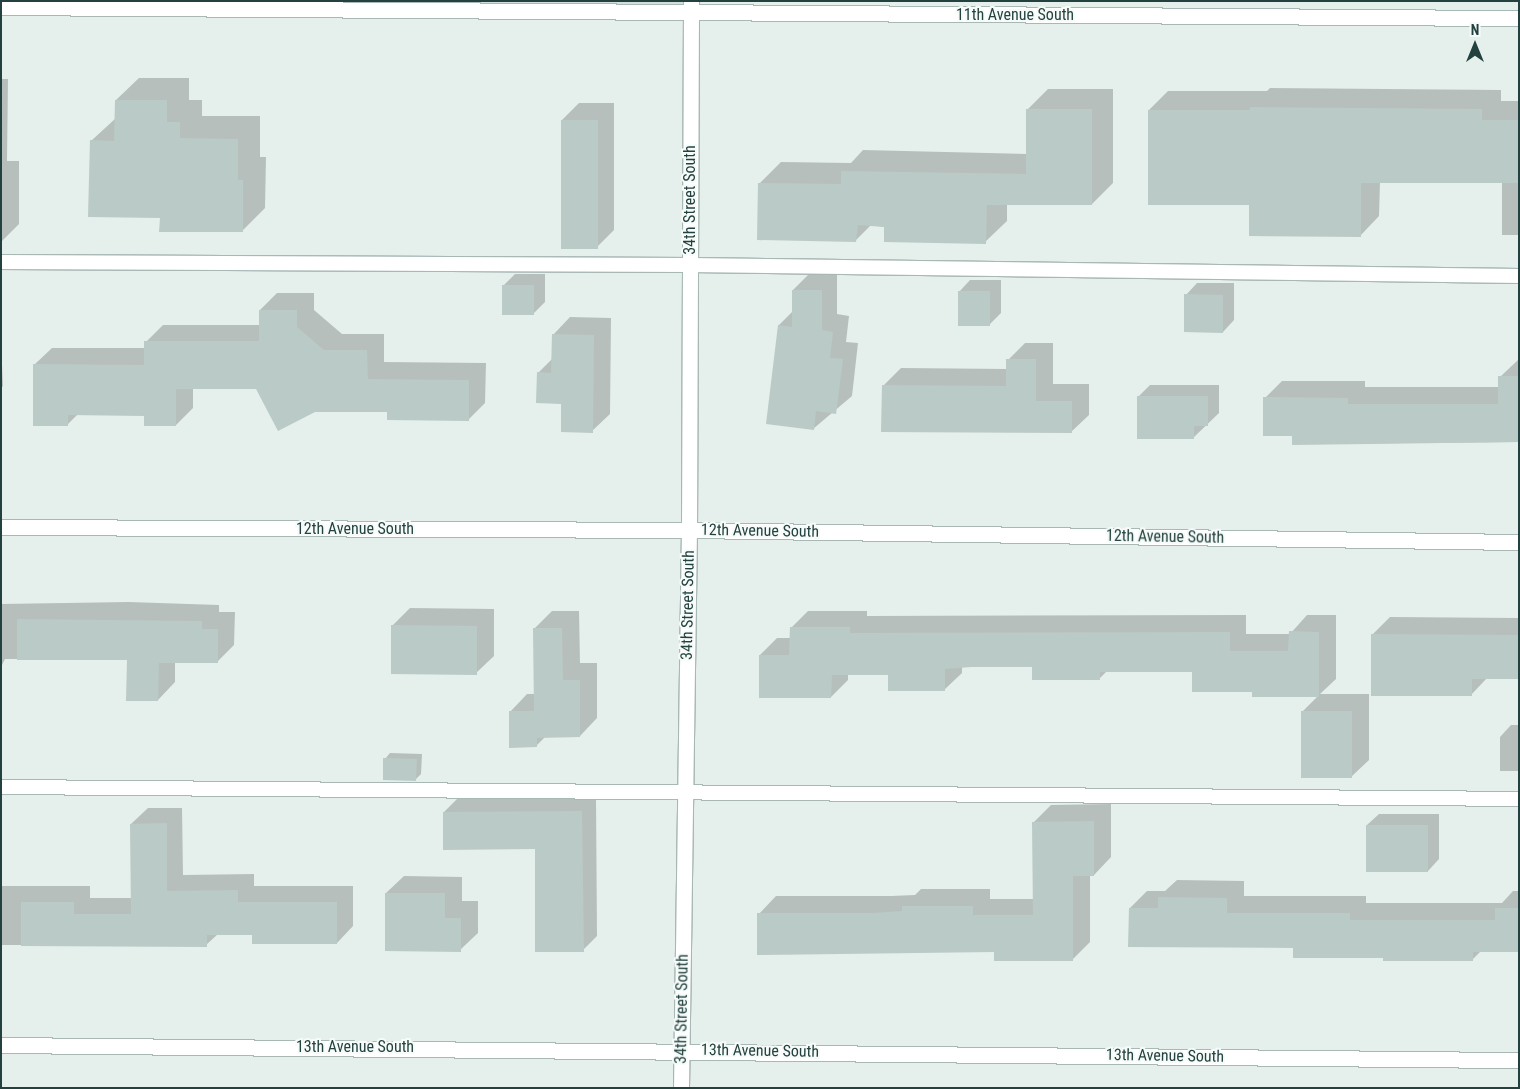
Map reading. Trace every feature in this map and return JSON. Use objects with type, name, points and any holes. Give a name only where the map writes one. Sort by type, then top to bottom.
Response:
[{"type":"street","name":"11th Avenue South","points":[[1,7],[691,7],[1519,18]]},
{"type":"street","name":"34th Street South","points":[[681,1088],[689,530],[691,7]]},
{"type":"street","name":"12th Avenue South","points":[[1,527],[689,530],[1519,542]]},
{"type":"street","name":"13th Avenue South","points":[[1,1045],[681,1050],[1519,1060]]},
{"type":"lane","points":[[1,262],[690,265],[1519,276]]},
{"type":"lane","points":[[1,787],[1519,799]]},
{"type":"shaded area","points":[[401,1],[691,1],[690,14],[401,11]]},
{"type":"building","points":[[115,100],[167,100],[167,122],[180,122],[180,138],[238,139],[238,180],[243,180],[243,232],[159,232],[160,218],[88,217],[90,140],[114,141]]},
{"type":"building","points":[[1250,107],[1482,109],[1482,120],[1519,120],[1519,183],[1361,183],[1361,237],[1249,236],[1249,205],[1148,205],[1148,110],[1250,110]]},
{"type":"building","points":[[1026,109],[1092,109],[1092,205],[987,205],[986,244],[884,242],[884,227],[858,225],[856,242],[757,240],[758,183],[841,184],[841,171],[1026,174]]},
{"type":"building","points":[[561,120],[598,120],[598,249],[561,249]]},
{"type":"building","points":[[502,285],[534,285],[534,315],[502,315]]},
{"type":"building","points":[[792,290],[822,290],[822,330],[833,332],[830,358],[843,359],[836,414],[816,411],[814,430],[766,424],[778,325],[792,327]]},
{"type":"building","points":[[958,291],[990,291],[990,326],[958,326]]},
{"type":"building","points":[[1184,294],[1223,295],[1223,333],[1184,332]]},
{"type":"building","points":[[259,310],[297,310],[297,327],[324,350],[367,350],[368,379],[469,380],[469,421],[387,420],[387,412],[315,412],[278,431],[256,389],[176,389],[176,426],[144,426],[144,416],[68,415],[68,426],[33,426],[33,364],[144,365],[144,341],[259,341]]},
{"type":"building","points":[[552,334],[594,335],[593,433],[561,432],[561,404],[536,403],[537,372],[551,373]]},
{"type":"building","points":[[1006,359],[1036,359],[1036,401],[1072,401],[1072,433],[881,432],[882,385],[1006,386]]},
{"type":"building","points":[[1498,376],[1519,376],[1519,442],[1292,445],[1292,436],[1263,436],[1263,397],[1348,398],[1348,404],[1498,404]]},
{"type":"building","points":[[1137,396],[1208,396],[1208,426],[1194,426],[1194,439],[1137,439]]},
{"type":"building","points":[[17,619],[202,621],[202,629],[218,629],[218,663],[159,663],[158,701],[126,701],[127,660],[17,660]]},
{"type":"building","points":[[391,625],[477,626],[477,675],[391,674]]},
{"type":"building","points":[[790,627],[850,627],[850,633],[1230,632],[1230,651],[1288,651],[1289,631],[1319,632],[1319,697],[1252,697],[1252,692],[1192,692],[1192,672],[1100,672],[1100,680],[1032,680],[1032,667],[971,667],[945,669],[945,691],[888,691],[888,675],[832,675],[831,698],[759,698],[759,655],[789,655]]},
{"type":"building","points":[[533,628],[562,628],[563,680],[580,680],[580,737],[537,738],[537,747],[509,748],[509,711],[534,711]]},
{"type":"building","points":[[1371,634],[1519,635],[1519,679],[1472,679],[1472,696],[1371,696]]},
{"type":"building","points":[[1301,711],[1352,711],[1352,778],[1301,778]]},
{"type":"building","points":[[383,758],[417,759],[416,781],[383,780]]},
{"type":"building","points":[[582,811],[584,952],[535,952],[535,849],[443,850],[443,812]]},
{"type":"building","points":[[1094,821],[1094,876],[1073,876],[1073,961],[994,961],[994,952],[757,955],[757,913],[873,913],[902,911],[902,906],[973,906],[973,915],[1033,915],[1032,822]]},
{"type":"building","points":[[167,823],[167,891],[238,890],[238,902],[337,902],[337,944],[252,944],[252,935],[207,935],[207,947],[21,946],[21,902],[74,902],[74,914],[131,914],[130,824]]},
{"type":"building","points":[[1366,825],[1428,825],[1428,872],[1366,872]]},
{"type":"building","points":[[385,893],[445,893],[445,918],[461,918],[461,952],[385,951]]},
{"type":"building","points":[[1158,897],[1227,898],[1227,913],[1350,913],[1350,920],[1495,920],[1495,908],[1519,908],[1519,952],[1473,952],[1473,961],[1383,961],[1383,958],[1293,958],[1293,948],[1128,947],[1129,908],[1158,908]]}]
